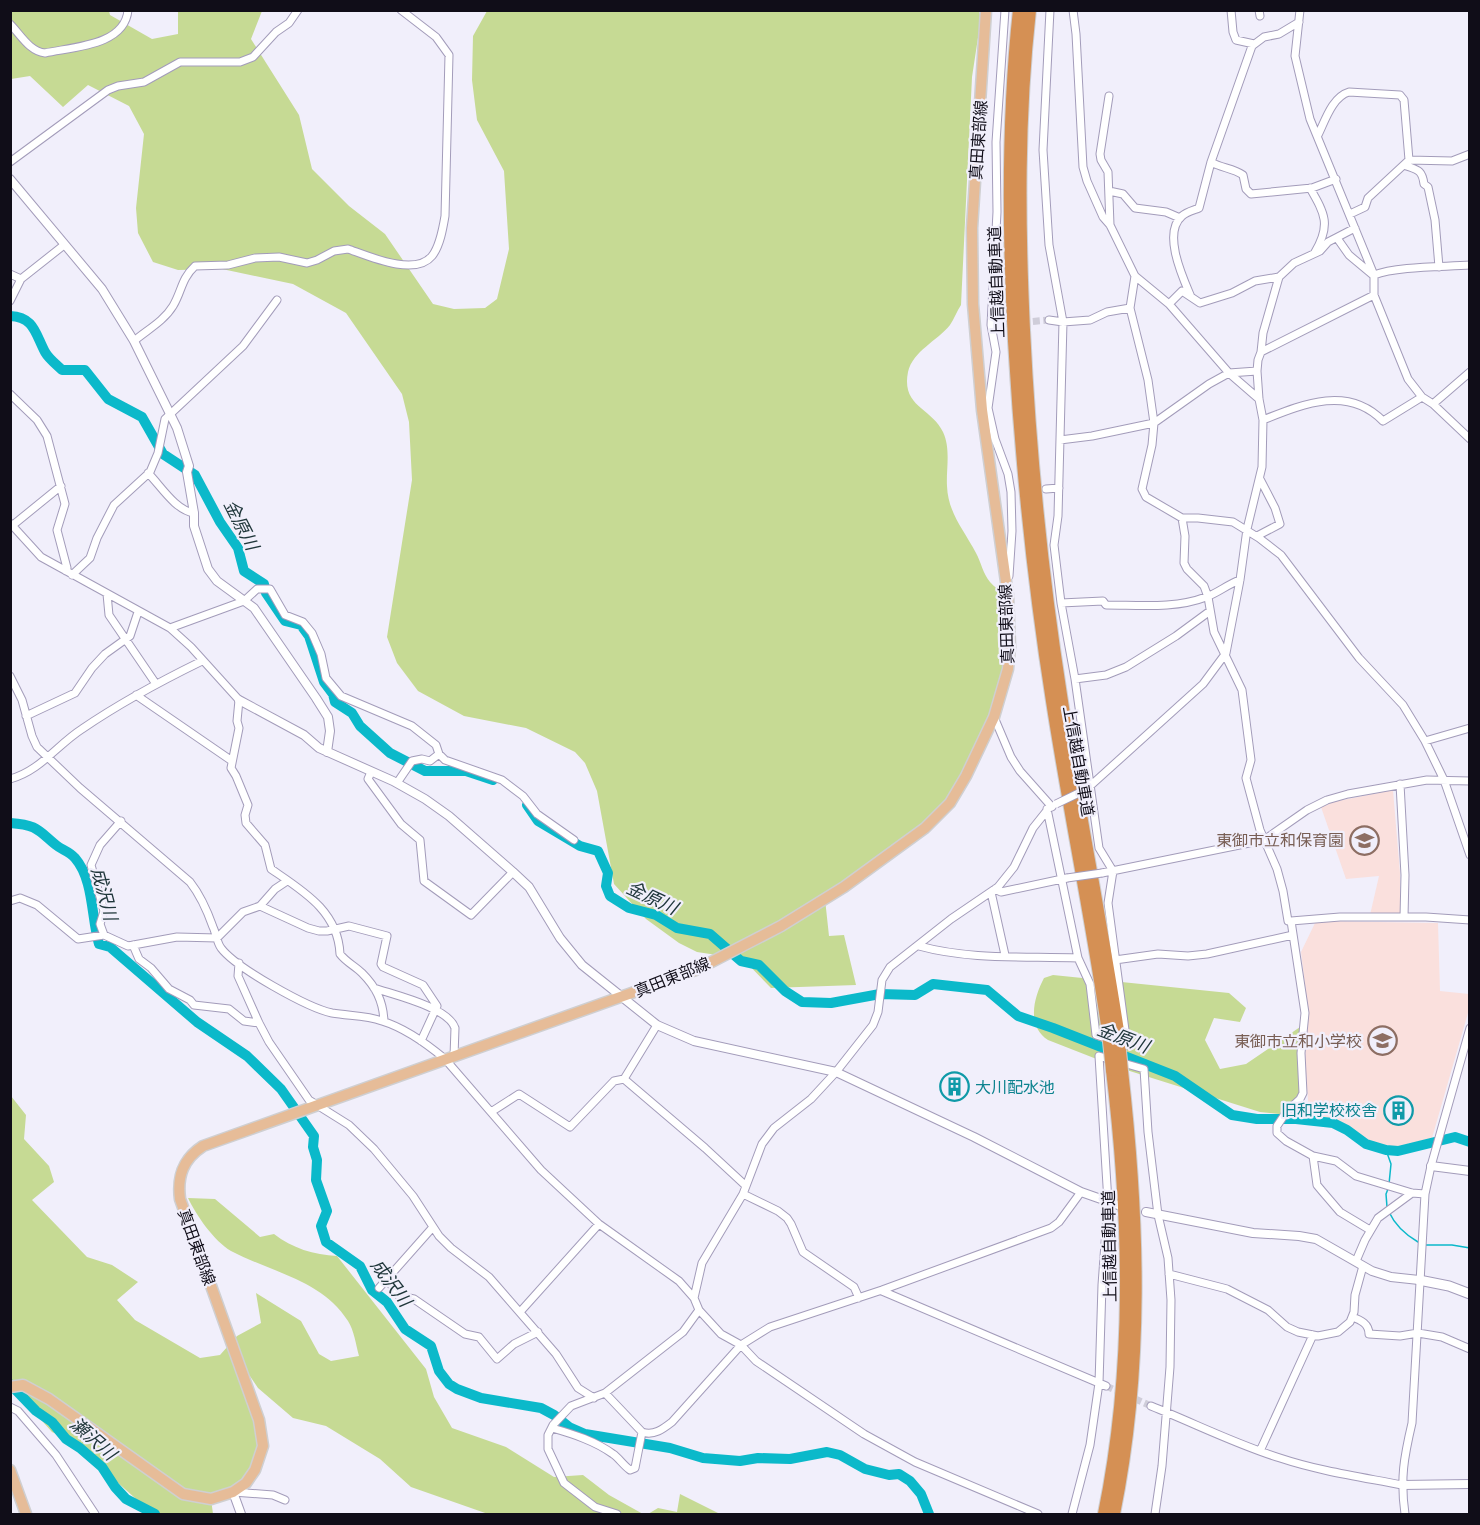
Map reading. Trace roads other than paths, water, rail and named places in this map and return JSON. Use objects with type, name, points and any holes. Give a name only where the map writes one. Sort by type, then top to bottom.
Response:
[{"type":"highway","name":"上信越自動車道","points":[[1019,10],[1010,135],[1010,225],[1013,327],[1022,461],[1051,697],[1113,1031]]},
{"type":"highway","name":"上信越自動車道","points":[[1030,10],[1023,90],[1020,213],[1032,459],[1061,694],[1134,1184],[1137,1308],[1131,1405],[1114,1515]]},
{"type":"highway","name":"上信越自動車道","points":[[1104,1515],[1116,1450],[1127,1309],[1118,1071]]},
{"type":"main road","name":"真田東部線","points":[[233,1492],[246,1483],[255,1470],[263,1446],[259,1420],[180,1199],[179,1178],[190,1156],[203,1146],[696,969],[781,926],[844,887],[926,828],[950,803],[966,776],[994,717],[1008,669],[1010,647],[1008,596],[973,304],[972,228],[986,10]]},
{"type":"main road","points":[[1419,1280],[1449,1286],[1470,1294]]},
{"type":"main road","points":[[10,1387],[23,1385],[41,1394],[183,1494],[211,1499],[233,1492]]},
{"type":"main road","points":[[10,1470],[26,1515]]},
{"type":"street","points":[[10,24],[30,47],[37,52],[45,53],[112,38],[123,27],[128,10]]},
{"type":"street","points":[[10,162],[108,90],[144,82],[180,62],[240,62],[253,57],[276,32],[289,23],[298,10]]},
{"type":"street","points":[[134,341],[166,315],[174,305],[183,281],[195,266],[228,265],[255,258],[279,257],[306,263],[341,249],[398,264],[411,265],[426,261],[432,255],[443,228],[445,216],[449,55],[436,38],[401,10]]},
{"type":"street","points":[[1005,10],[996,142],[997,212],[991,325],[996,352],[985,409],[1008,474],[1011,492],[1012,531],[1008,596]]},
{"type":"street","points":[[994,717],[1011,757],[1020,771],[1052,807],[1078,958],[1090,984],[1096,1035],[1127,1045],[1108,903],[1113,871],[1099,848],[1054,545],[1058,516],[1063,322],[1049,245],[1043,150],[1050,10]]},
{"type":"street","points":[[1073,10],[1083,166],[1089,188],[1135,276],[1169,304],[1229,373],[1259,399]]},
{"type":"street","points":[[1231,10],[1236,40],[1254,44]]},
{"type":"street","points":[[1300,10],[1295,56],[1310,119],[1374,275],[1374,295],[1408,379],[1422,397],[1433,404],[1470,439]]},
{"type":"street","points":[[1191,297],[1176,257],[1174,230],[1180,218],[1199,208],[1210,162],[1254,44],[1264,37],[1279,34],[1299,22]]},
{"type":"street","points":[[1318,135],[1335,101],[1344,94],[1349,92],[1400,95],[1404,100],[1407,163]]},
{"type":"street","points":[[1109,96],[1100,154],[1108,172],[1110,225]]},
{"type":"street","points":[[1350,214],[1365,207],[1368,198],[1407,163],[1452,161],[1470,154]]},
{"type":"street","points":[[1210,162],[1243,174],[1246,189],[1251,194],[1310,188],[1336,179]]},
{"type":"street","points":[[1407,163],[1423,175],[1424,184],[1428,187],[1435,220],[1440,267]]},
{"type":"street","points":[[10,180],[102,289],[134,341],[177,428],[188,469],[194,526],[201,553],[213,577],[254,608],[328,717],[330,731],[327,752]]},
{"type":"street","points":[[1310,188],[1317,200],[1325,225],[1324,236],[1314,253]]},
{"type":"street","points":[[1109,191],[1123,194],[1136,208],[1166,212],[1180,218]]},
{"type":"street","points":[[694,1298],[702,1263],[743,1194],[762,1144],[774,1128],[811,1099],[836,1072],[873,1025],[878,1012],[882,980],[890,967],[951,919],[993,891],[1014,867],[1033,828],[1052,807],[1089,788],[1203,684],[1226,653],[1247,529],[1263,456],[1263,420],[1259,399],[1257,360],[1262,352],[1263,333],[1279,277],[1294,263],[1355,228]]},
{"type":"street","points":[[1337,238],[1349,255],[1374,275]]},
{"type":"street","points":[[10,301],[21,279],[64,244]]},
{"type":"street","points":[[1374,275],[1470,265]]},
{"type":"street","points":[[10,274],[21,279]]},
{"type":"street","points":[[1135,276],[1130,308],[1148,380],[1154,423],[1152,445],[1142,489],[1146,497],[1182,518],[1233,522],[1247,529],[1281,555],[1359,658],[1402,705],[1425,741],[1444,780],[1470,855]]},
{"type":"street","points":[[1169,304],[1182,291],[1200,303],[1232,293],[1255,281],[1279,277]]},
{"type":"street","points":[[1262,352],[1374,295]]},
{"type":"street","points":[[69,573],[90,558],[97,538],[114,506],[148,474],[159,449],[165,419],[243,346],[277,300]]},
{"type":"street","points":[[1048,320],[1063,322],[1090,320],[1107,312],[1130,308]]},
{"type":"street","points":[[1060,440],[1154,423],[1209,384],[1229,373],[1257,370]]},
{"type":"street","points":[[1433,404],[1470,372]]},
{"type":"street","points":[[10,394],[38,420],[48,436],[65,504],[57,530],[69,573]]},
{"type":"street","points":[[1263,420],[1298,406],[1321,401],[1338,401],[1372,409],[1383,421],[1422,397]]},
{"type":"street","points":[[148,474],[187,512],[194,513]]},
{"type":"street","points":[[1257,536],[1280,524],[1260,478]]},
{"type":"street","points":[[61,486],[12,524],[41,557],[170,628],[192,647],[202,661],[239,700],[292,728],[319,748],[397,783],[448,816],[528,887],[560,938],[582,965],[657,1025],[694,1041],[836,1072],[974,1137],[1081,1192],[1118,1205]]},
{"type":"street","points":[[1046,489],[1059,488]]},
{"type":"street","points":[[1182,518],[1185,536],[1184,563],[1201,582],[1208,597],[1214,632],[1242,690],[1251,759],[1246,778],[1264,840],[1277,869],[1288,921],[1291,921],[1305,1013],[1301,1053],[1303,1093],[1277,1126],[1277,1133],[1286,1141],[1313,1156],[1336,1161],[1356,1176],[1368,1181],[1412,1193],[1425,1194]]},
{"type":"street","points":[[1061,603],[1103,601],[1106,605],[1183,604],[1208,597],[1240,580]]},
{"type":"street","points":[[170,628],[244,601],[257,589],[270,589],[285,615],[303,622],[312,633],[321,654],[326,678],[341,696],[412,726],[436,745],[445,760],[502,780],[523,796],[537,814],[574,840]]},
{"type":"street","points":[[107,594],[109,615],[156,684]]},
{"type":"street","points":[[1075,679],[1106,675],[1126,667],[1176,636],[1210,611]]},
{"type":"street","points":[[26,716],[75,693],[105,654],[125,641],[133,631],[138,612]]},
{"type":"street","points":[[10,779],[19,777],[49,758],[79,730],[136,695],[202,661]]},
{"type":"street","points":[[10,676],[22,700],[32,736],[38,747],[80,788],[190,882],[202,896],[221,948],[239,963],[261,978],[316,1008],[384,1021],[450,1057],[490,1112],[541,1170],[599,1224],[679,1281],[694,1298],[699,1310],[721,1334],[741,1345],[756,1361],[864,1434],[915,1462],[1038,1515]]},
{"type":"street","points":[[136,695],[232,761]]},
{"type":"street","points":[[239,700],[237,721],[239,728],[231,768],[248,805],[245,815],[246,824],[265,845],[271,869],[321,907],[335,930],[342,957],[374,988],[383,1005],[384,1021]]},
{"type":"street","points":[[1425,741],[1470,728]]},
{"type":"street","points":[[397,783],[412,762],[422,759],[430,761],[439,753]]},
{"type":"street","points":[[371,772],[368,779],[400,824],[420,840],[424,881],[471,915],[513,872]]},
{"type":"street","points":[[993,891],[1001,892],[1113,871],[1264,840],[1307,810],[1327,800],[1400,784],[1444,780],[1470,781]]},
{"type":"street","points":[[1400,784],[1405,875],[1404,917]]},
{"type":"street","points":[[101,936],[100,924],[104,911],[91,865],[100,845],[121,821]]},
{"type":"street","points":[[10,901],[20,898],[37,905],[78,939],[101,936],[128,946],[177,937],[217,938],[243,912],[260,906],[275,889],[287,881]]},
{"type":"street","points":[[993,891],[1005,955]]},
{"type":"street","points":[[260,906],[319,931],[349,926],[387,936],[381,964],[383,967],[423,985],[437,1006],[421,1041]]},
{"type":"street","points":[[1291,921],[1316,918],[1404,917],[1470,920]]},
{"type":"street","points":[[1115,960],[1158,954],[1188,956],[1207,954],[1293,935]]},
{"type":"street","points":[[133,945],[139,958],[169,989],[190,1000],[194,1005],[230,1009],[244,1021],[259,1023]]},
{"type":"street","points":[[919,946],[967,955],[1078,958]]},
{"type":"street","points":[[239,963],[238,976],[259,1023],[269,1042],[309,1100],[349,1125],[374,1149],[413,1196],[433,1227],[451,1248],[489,1277],[556,1354],[578,1388],[594,1398]]},
{"type":"street","points":[[374,988],[436,1010],[454,1023],[450,1057]]},
{"type":"street","points":[[490,1112],[519,1094],[570,1127],[614,1081],[624,1079],[657,1025]]},
{"type":"street","points":[[1406,1515],[1402,1485],[1404,1457],[1412,1423],[1425,1194],[1470,1028]]},
{"type":"street","points":[[1072,1515],[1090,1445],[1102,1384],[1102,1285],[1107,1202],[1099,1056],[1144,1069],[1148,1132],[1158,1215],[1168,1258],[1171,1300],[1170,1367],[1162,1466],[1155,1515]]},
{"type":"street","points":[[624,1079],[746,1186]]},
{"type":"street","points":[[1313,1156],[1317,1185],[1340,1212],[1370,1230]]},
{"type":"street","points":[[1431,1166],[1470,1171]]},
{"type":"street","points":[[605,1393],[642,1432],[649,1434],[662,1430],[672,1422],[741,1345],[781,1323],[882,1290],[1051,1228],[1059,1222],[1081,1192]]},
{"type":"street","points":[[1169,1274],[1227,1289],[1268,1310],[1287,1327],[1298,1332],[1318,1336],[1338,1332],[1345,1328],[1352,1317],[1360,1264],[1370,1230],[1378,1218],[1412,1193]]},
{"type":"street","points":[[743,1194],[778,1211],[787,1218],[802,1252],[854,1287],[859,1298]]},
{"type":"street","points":[[1146,1212],[1253,1233],[1316,1239],[1372,1271],[1391,1278],[1419,1280]]},
{"type":"street","points":[[520,1312],[599,1224]]},
{"type":"street","points":[[380,1288],[433,1227]]},
{"type":"street","points":[[387,1279],[399,1296],[414,1299],[465,1334],[479,1337],[497,1359],[514,1344],[538,1332]]},
{"type":"street","points":[[882,1290],[1102,1384]]},
{"type":"street","points":[[617,1515],[595,1507],[564,1483],[548,1449],[548,1436],[552,1428],[571,1407],[605,1393],[683,1332],[699,1310]]},
{"type":"street","points":[[1352,1317],[1363,1321],[1369,1328],[1369,1334],[1400,1336],[1418,1333],[1442,1337],[1470,1349]]},
{"type":"street","points":[[1260,1451],[1313,1335]]},
{"type":"street","points":[[1151,1406],[1260,1451],[1323,1470],[1402,1485],[1470,1484]]},
{"type":"street","points":[[10,1407],[18,1411],[50,1447],[95,1515]]},
{"type":"street","points":[[552,1428],[572,1433],[596,1444],[614,1455],[630,1470],[635,1468],[638,1461],[642,1432]]},
{"type":"street","points":[[241,1515],[233,1492],[273,1495],[285,1500]]},
{"type":"waterway","name":"金原川","points":[[10,316],[24,319],[33,327],[47,355],[62,370],[85,370],[108,399],[142,417],[163,454],[195,475],[220,522],[238,548],[244,571],[264,584],[266,593],[285,621],[301,625],[309,636],[324,682],[333,694],[335,702],[352,713],[360,726],[390,753],[425,771],[466,771],[493,780]]},
{"type":"waterway","name":"金原川","points":[[527,805],[538,821],[580,846],[598,851],[608,873],[606,886],[610,896],[629,908],[656,915],[677,928],[710,934],[741,961],[759,965],[785,991],[802,1002],[831,1003],[880,994],[915,995],[933,984],[987,990],[1018,1016],[1175,1076],[1232,1115],[1257,1119],[1296,1119],[1333,1123],[1366,1144],[1386,1150],[1398,1151],[1455,1137],[1470,1142]]},
{"type":"waterway","name":"成沢川","points":[[10,823],[36,829],[75,858],[86,877],[99,944],[110,947],[197,1022],[247,1056],[281,1089],[314,1136],[313,1147],[317,1160],[316,1180],[327,1211],[321,1226],[326,1242],[360,1266],[372,1290],[387,1302],[405,1329],[431,1346],[439,1371],[449,1384],[481,1398],[541,1408],[569,1427],[585,1434],[670,1448],[703,1458],[740,1461],[758,1458],[790,1459],[827,1452],[840,1455],[865,1469],[889,1475],[899,1474],[910,1481],[921,1494],[929,1514]]},
{"type":"waterway","points":[[1386,1150],[1391,1164],[1389,1184]]},
{"type":"waterway","points":[[1387,1207],[1388,1189]]},
{"type":"waterway","points":[[1389,1212],[1401,1229],[1418,1242]]},
{"type":"waterway","points":[[1426,1245],[1470,1248]]},
{"type":"waterway","name":"瀬沢川","points":[[10,1384],[36,1411],[52,1422],[66,1439],[102,1467],[126,1499],[155,1514]]},
{"type":"tunnel","points":[[991,325],[1049,320]]},
{"type":"tunnel","points":[[1106,1386],[1151,1406]]},
{"type":"place","name":"東御市立和保育園","points":[[1365,840]]},
{"type":"place","name":"東御市立和小学校","points":[[1383,1041]]},
{"type":"place","name":"大川配水池","points":[[954,1087]]},
{"type":"place","name":"旧和学校校舎","points":[[1398,1110]]}]
